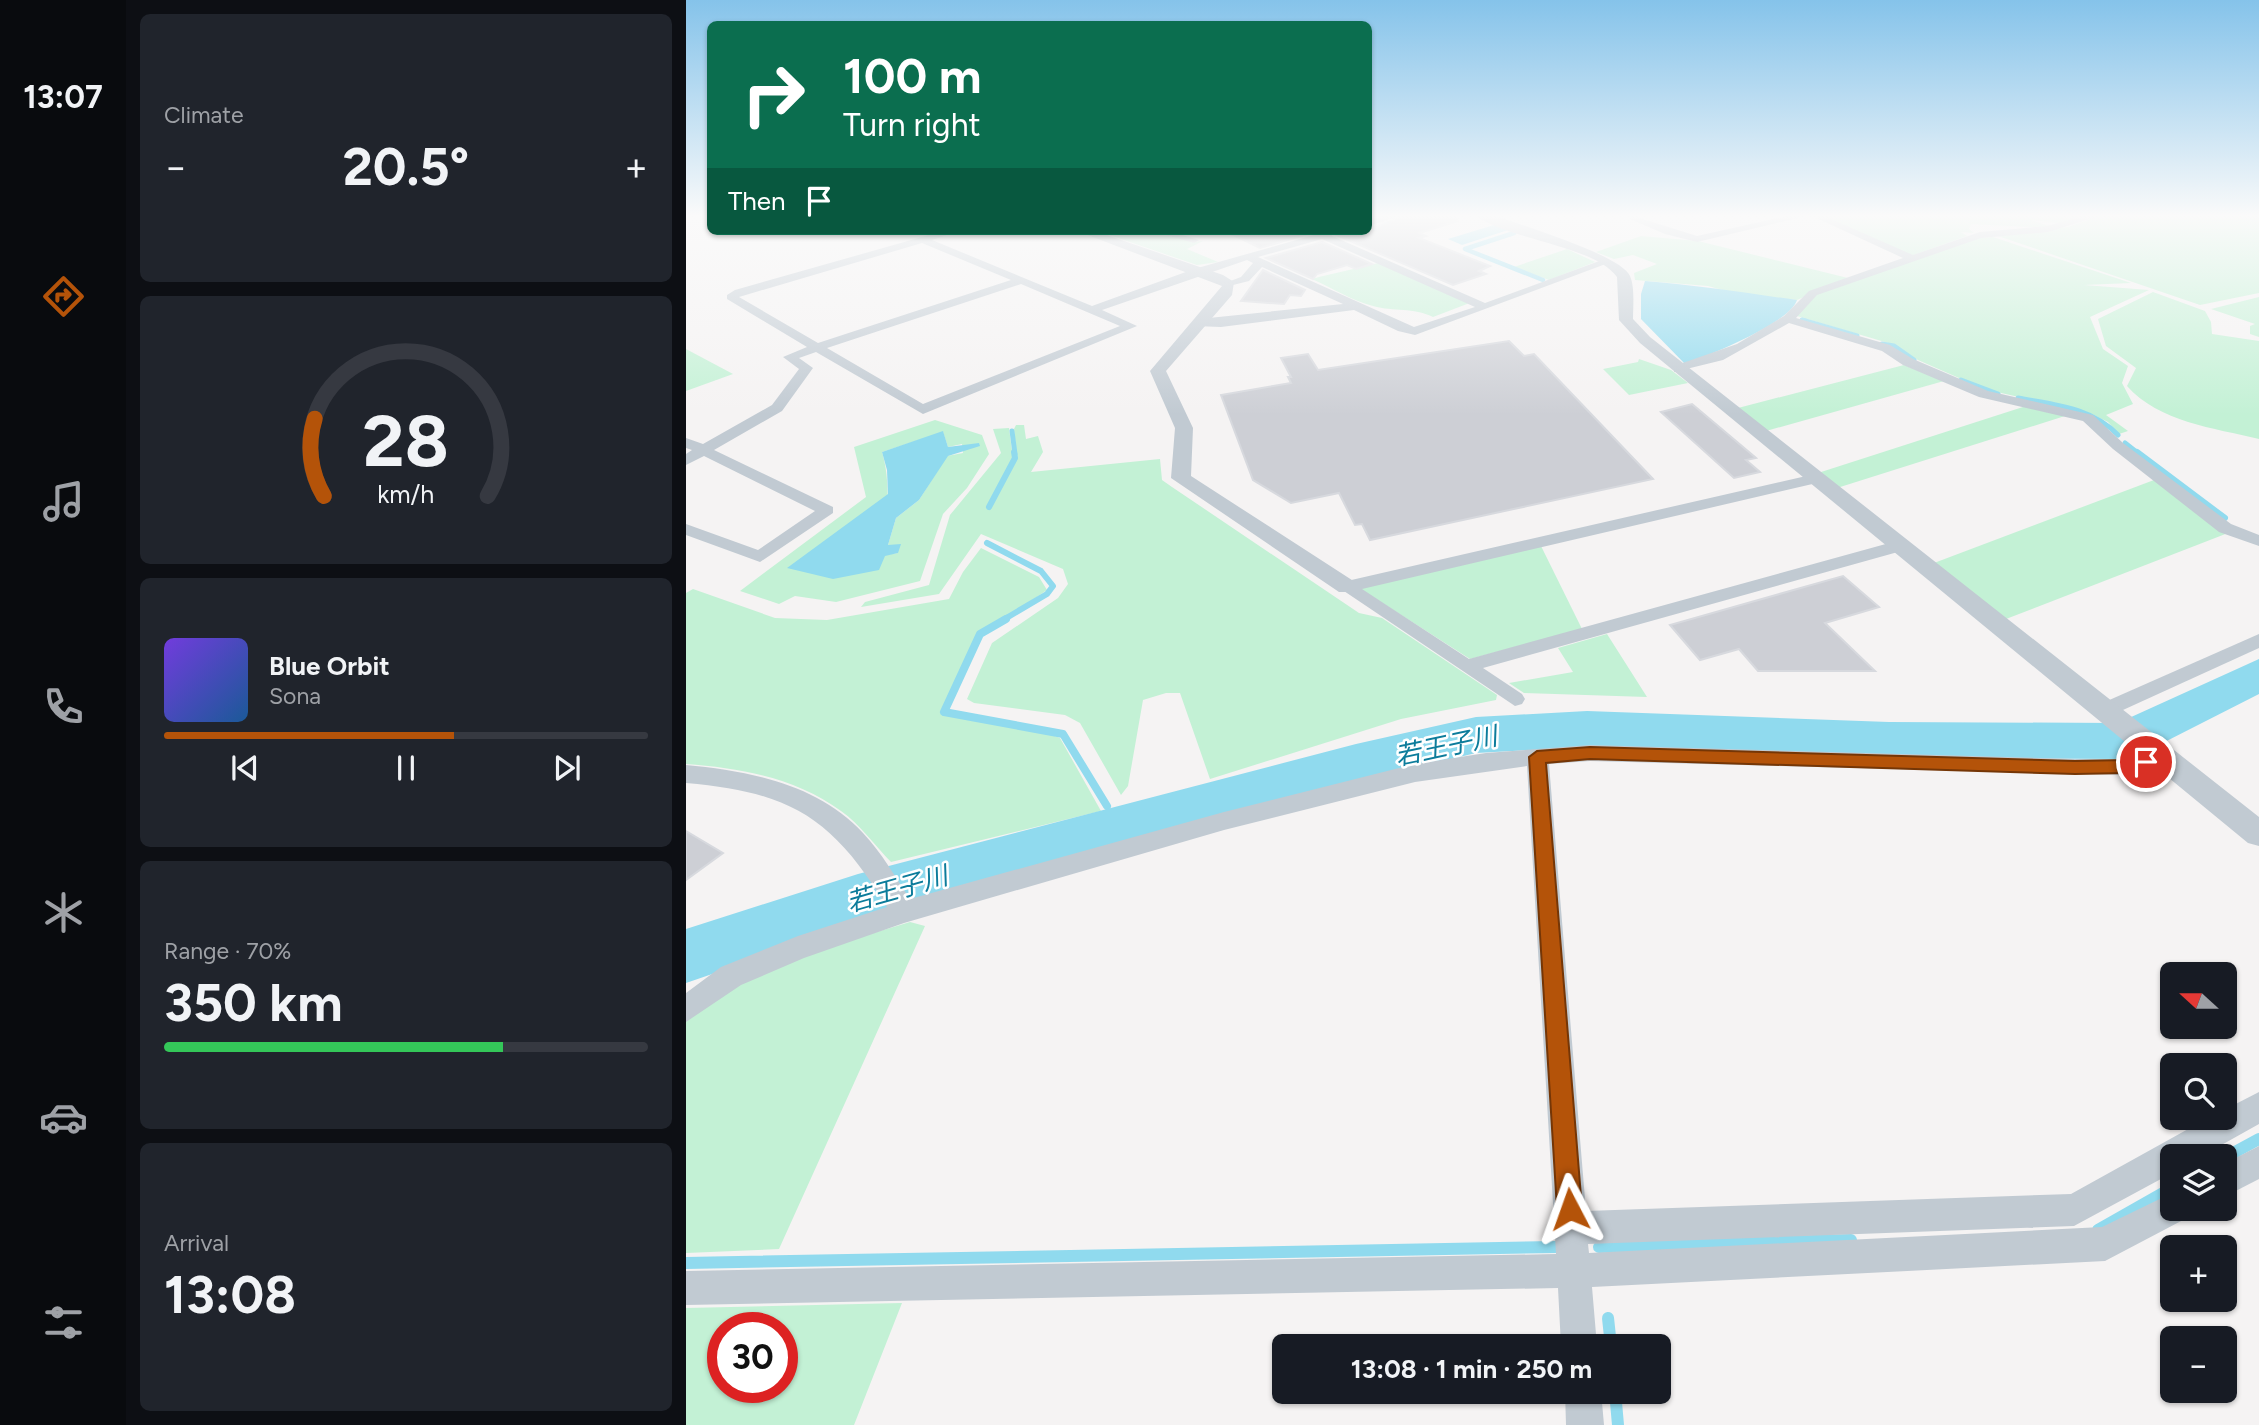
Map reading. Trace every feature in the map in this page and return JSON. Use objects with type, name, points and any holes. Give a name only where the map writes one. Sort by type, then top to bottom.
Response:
[{"type":"street","points":[[776,282],[730,297],[923,410],[939,401],[1131,327],[1021,282]]},
{"type":"street","points":[[686,460],[777,408],[806,368],[789,357],[1018,282]]},
{"type":"street","points":[[1093,309],[1169,282]]},
{"type":"street","points":[[1221,282],[1229,285],[1238,282]]},
{"type":"street","points":[[1303,282],[1402,328],[1415,331],[1552,282]]},
{"type":"street","points":[[1429,282],[1485,306]]},
{"type":"street","points":[[1624,282],[1625,315],[1631,327],[1679,369],[2259,834]]},
{"type":"street","points":[[1679,369],[1718,357],[1788,318],[1813,293],[1846,282]]},
{"type":"street","points":[[1229,285],[1227,292],[1158,371],[1184,428],[1181,478],[1515,699]]},
{"type":"street","points":[[1199,323],[1221,323],[1356,306]]},
{"type":"street","points":[[1788,318],[1886,348],[1908,362],[1984,394],[2088,418],[2118,446],[2225,528],[2259,541]]},
{"type":"street","points":[[686,442],[827,510],[760,557],[686,529]]},
{"type":"street","points":[[1347,587],[1815,479]]},
{"type":"street","points":[[1467,666],[1899,546]]},
{"type":"street","points":[[2108,713],[2259,640]]},
{"type":"street","points":[[686,1009],[731,976],[798,948],[904,912],[1224,821],[1415,773],[1486,761],[1590,753],[2075,768],[2127,767],[2159,754]]},
{"type":"street","points":[[1537,757],[1578,1334]]},
{"type":"street","points":[[686,774],[733,777],[783,791],[846,832],[871,861],[904,912]]},
{"type":"street","points":[[1571,1228],[2074,1210],[2259,1107]]},
{"type":"street","points":[[2237,1174],[2259,1162]]},
{"type":"street","points":[[686,1288],[1574,1271],[2105,1244],[2160,1215]]},
{"type":"street","points":[[1584,1404],[1585,1425]]},
{"type":"green space","points":[[1317,282],[1422,282],[1468,303],[1433,317],[1418,312],[1381,308],[1350,298]]},
{"type":"green space","points":[[1653,282],[1840,282],[1797,300],[1733,293],[1708,286]]},
{"type":"green space","points":[[1852,282],[2126,282],[2131,283],[2084,285],[2149,290],[2090,317],[2103,349],[2128,366],[2122,383],[2133,404],[2106,415],[2128,431],[2119,434],[2108,422],[2092,414],[1984,389],[1918,360],[1895,345],[1797,316],[1816,294]]},
{"type":"green space","points":[[2131,282],[2259,282],[2259,293],[2200,305]]},
{"type":"green space","points":[[2153,292],[2205,311],[2211,322],[2212,334],[2259,341],[2259,439],[2171,416],[2140,398],[2127,386],[2136,368],[2106,346],[2098,319]]},
{"type":"green space","points":[[2259,297],[2259,337],[2250,334],[2250,326],[2255,324],[2211,309]]},
{"type":"green space","points":[[686,349],[733,374],[686,391]]},
{"type":"green space","points":[[1639,359],[1671,370],[1688,383],[1629,395],[1603,369],[1638,362]]},
{"type":"green space","points":[[1904,365],[1944,381],[1766,431],[1738,408]]},
{"type":"green space","points":[[2026,406],[2068,415],[1837,488],[1818,473]]},
{"type":"green space","points":[[935,420],[982,435],[989,454],[967,488],[943,514],[920,581],[836,602],[795,596],[779,604],[740,591],[866,497],[854,447]],"holes":[[[943,432],[948,447],[962,444],[963,453],[947,456],[919,500],[896,518],[888,545],[898,553],[885,555],[888,491],[882,452]]]},
{"type":"green space","points":[[1016,425],[1024,425],[1026,439],[1038,436],[1043,452],[1031,472],[1160,459],[1162,480],[1359,613],[1382,618],[1497,695],[1496,700],[1401,719],[1210,779],[1180,693],[1166,693],[1143,700],[1128,786],[1121,795],[1080,723],[1065,715],[974,703],[967,699],[992,643],[1058,598],[1068,584],[1063,569],[981,534],[939,594],[861,607],[865,602],[929,585],[950,515],[1001,453],[993,429],[1009,428],[1013,458],[988,508],[1017,457],[1014,429]]},
{"type":"green space","points":[[2154,480],[2228,533],[2006,619],[1934,563]]},
{"type":"green space","points":[[1541,546],[1582,629],[1470,659],[1359,588]]},
{"type":"green space","points":[[981,548],[1039,577],[1047,590],[1006,618],[978,632],[940,713],[1038,730],[1060,738],[1101,811],[891,862],[848,816],[806,790],[747,772],[686,764],[686,593],[693,589],[775,618],[827,620],[949,599],[963,572]]},
{"type":"green space","points":[[1607,634],[1647,697],[1524,693],[1509,683],[1573,672],[1558,648]]},
{"type":"green space","points":[[910,922],[925,926],[779,1249],[686,1253],[686,1018],[710,999],[764,970]]},
{"type":"green space","points":[[902,1303],[854,1425],[686,1425],[686,1308]]},
{"type":"water","points":[[1645,282],[1650,282],[1797,300],[1791,309],[1765,328],[1685,364],[1641,319],[1641,294]]},
{"type":"water","points":[[943,431],[948,447],[979,443],[980,446],[948,456],[919,500],[896,518],[888,545],[901,544],[898,553],[885,556],[879,570],[833,579],[787,568],[888,494],[887,470],[882,452]]},
{"type":"building","points":[[1255,282],[1287,282],[1305,290],[1301,296],[1290,295],[1284,304],[1241,301]]},
{"type":"building","points":[[1445,282],[1464,282],[1453,285]]},
{"type":"building","points":[[1509,341],[1524,356],[1534,354],[1653,479],[1370,540],[1362,524],[1355,525],[1339,493],[1291,503],[1253,480],[1221,395],[1291,383],[1288,377],[1291,377],[1281,358],[1308,354],[1318,370]]},
{"type":"building","points":[[1692,404],[1756,458],[1746,460],[1760,472],[1734,478],[1661,412]]},
{"type":"building","points":[[1843,576],[1879,607],[1825,623],[1875,671],[1758,671],[1739,649],[1700,660],[1670,625]]},
{"type":"building","points":[[686,831],[723,853],[686,880]]},
{"type":"waterway","points":[[1806,321],[1802,320],[1857,336]]},
{"type":"waterway","points":[[1882,344],[1894,346],[1914,360]]},
{"type":"waterway","points":[[1961,380],[1998,394]]},
{"type":"waterway","points":[[2018,398],[2084,413],[2096,418],[2118,435]]},
{"type":"waterway","points":[[1012,431],[1015,454]]},
{"type":"waterway","points":[[2125,443],[2139,454]]},
{"type":"waterway","points":[[989,507],[1015,458],[1014,452]]},
{"type":"waterway","points":[[2137,452],[2225,518]]},
{"type":"waterway","points":[[987,543],[1041,571],[1053,586],[1047,594],[1003,620]]},
{"type":"waterway","points":[[1006,619],[980,634],[944,712],[1063,734],[1107,806]]},
{"type":"waterway","name":"若王子川","points":[[686,956],[858,899],[1356,763],[1476,735],[1587,729],[1889,740],[2124,741],[2259,675]]},
{"type":"waterway","points":[[2237,1151],[2259,1139]]},
{"type":"waterway","points":[[2098,1230],[2160,1195]]},
{"type":"waterway","points":[[1599,1247],[1851,1240]]},
{"type":"waterway","points":[[686,1263],[1557,1247]]},
{"type":"waterway","points":[[1608,1318],[1610,1334]]},
{"type":"waterway","points":[[1616,1404],[1618,1425]]},
{"type":"route","points":[[1570,1209],[1537,757],[1590,753],[2075,768],[2127,767],[2146,762]]}]
